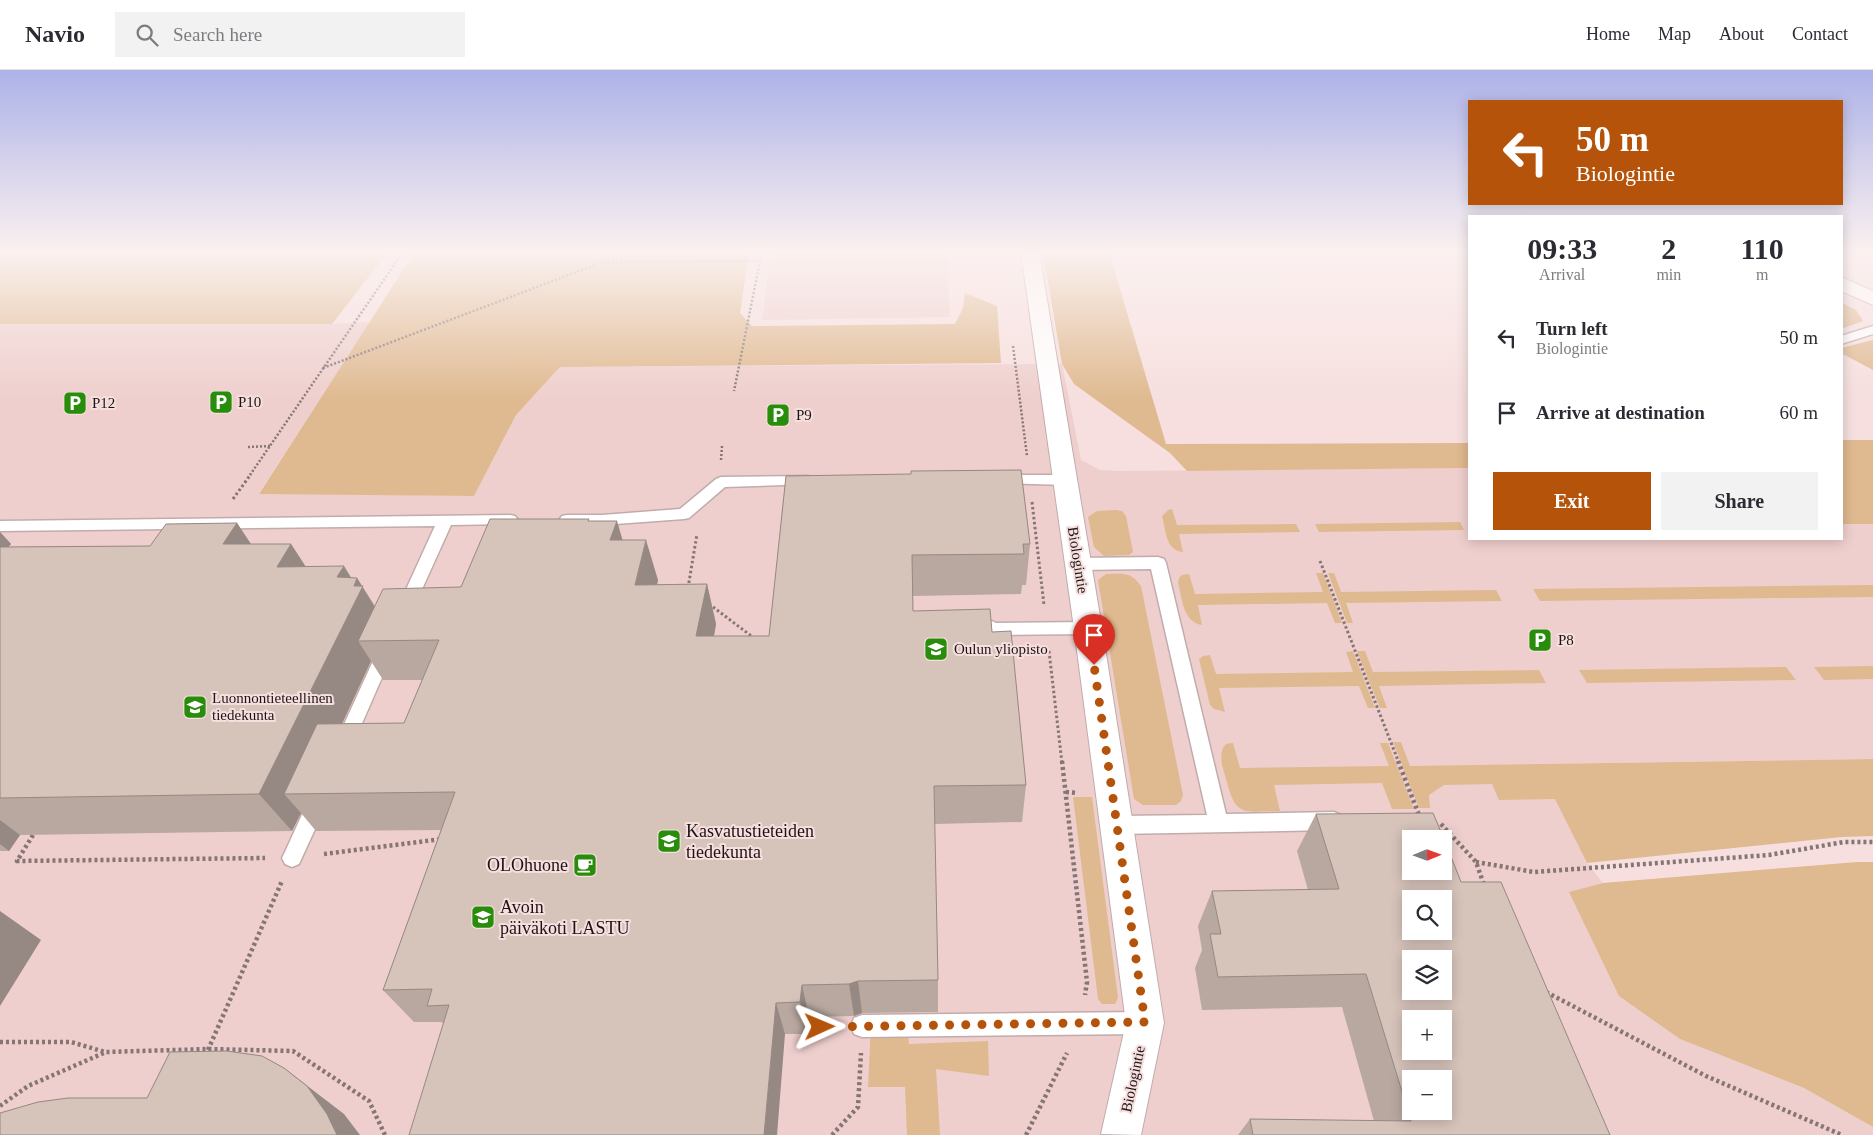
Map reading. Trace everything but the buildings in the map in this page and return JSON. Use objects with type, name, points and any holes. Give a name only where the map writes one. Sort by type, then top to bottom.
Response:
[{"type":"street","name":"Biologintie","points":[[1038,302],[1088,628],[1145,1022],[1121,1134]]},
{"type":"lane","points":[[1843,339],[1873,330]]},
{"type":"lane","points":[[982,480],[1065,480]]},
{"type":"lane","points":[[557,520],[602,520],[684,514],[720,482],[818,481]]},
{"type":"lane","points":[[0,526],[216,522],[529,520]]},
{"type":"lane","points":[[401,618],[445,521]]},
{"type":"lane","points":[[1078,564],[1158,563],[1218,822]]},
{"type":"lane","points":[[958,621],[977,620],[993,629],[1088,628]]},
{"type":"lane","points":[[336,760],[393,636]]},
{"type":"lane","points":[[292,858],[324,787]]},
{"type":"lane","points":[[1117,825],[1353,821]]},
{"type":"lane","points":[[862,1026],[1145,1022]]},
{"type":"path","points":[[216,522],[369,302]]},
{"type":"path","points":[[323,368],[498,302]]},
{"type":"path","points":[[734,391],[752,302]]},
{"type":"path","points":[[1013,340],[1087,982],[1082,1023],[1026,1135]]},
{"type":"path","points":[[248,446],[270,446]]},
{"type":"path","points":[[684,514],[698,536],[688,588],[695,594]]},
{"type":"path","points":[[1320,561],[1421,820]]},
{"type":"path","points":[[703,599],[758,641]]},
{"type":"path","points":[[1441,824],[1476,862],[1488,895]]},
{"type":"path","points":[[33,835],[17,861],[292,858],[450,838]]},
{"type":"path","points":[[1476,862],[1534,872],[1769,855],[1844,842],[1873,842]]},
{"type":"path","points":[[205,1057],[292,858]]},
{"type":"path","points":[[1540,988],[1706,1076],[1842,1135]]},
{"type":"path","points":[[821,1017],[820,1027],[862,1026],[858,1107],[832,1135]]},
{"type":"path","points":[[0,1042],[70,1042],[106,1052],[209,1048],[293,1051],[369,1101],[385,1135]]},
{"type":"path","points":[[0,1106],[28,1086],[106,1052]]},
{"type":"shaded area","points":[[0,302],[349,302],[332,324],[0,324]]},
{"type":"shaded area","points":[[383,302],[742,302],[740,313],[752,326],[955,324],[963,308],[964,302],[986,302],[997,306],[1001,363],[560,367],[516,415],[474,496],[259,494]]},
{"type":"shaded area","points":[[764,302],[949,302],[950,317],[762,320]]},
{"type":"shaded area","points":[[1051,302],[1124,302],[1166,444],[1468,443],[1468,468],[1187,471],[1170,453],[1074,384],[1062,364]]},
{"type":"shaded area","points":[[1843,303],[1856,310],[1863,321],[1843,328]]},
{"type":"shaded area","name":"Oulun yliopisto","points":[[370,322],[259,493],[474,496],[516,415],[560,367],[1062,364],[1081,460],[1100,470],[1468,468],[1468,540],[1843,540],[1843,524],[1873,524],[1873,759],[1538,764],[1587,863],[1603,883],[1570,892],[1680,1039],[1804,1088],[1873,1127],[1873,1135],[0,1135],[0,324],[332,324]]},
{"type":"shaded area","points":[[1873,340],[1873,370],[1843,354],[1843,348]]},
{"type":"shaded area","points":[[1843,440],[1873,440],[1873,524],[1843,524]]},
{"type":"shaded area","points":[[1172,509],[1177,525],[1296,524],[1300,532],[1179,534],[1183,552],[1173,548],[1167,538],[1162,516]]},
{"type":"shaded area","points":[[1097,511],[1122,511],[1126,516],[1133,552],[1129,555],[1104,556],[1094,547],[1088,517]]},
{"type":"shaded area","points":[[1460,522],[1464,530],[1319,532],[1315,524]]},
{"type":"shaded area","points":[[1316,573],[1323,573],[1342,623],[1335,623],[1327,603],[1198,605],[1202,625],[1196,623],[1187,615],[1178,582],[1182,575],[1189,574],[1195,594],[1323,592]]},
{"type":"shaded area","points":[[1328,573],[1334,573],[1341,592],[1496,590],[1502,601],[1346,603],[1353,623],[1347,623]]},
{"type":"shaded area","points":[[1106,574],[1130,576],[1141,586],[1183,795],[1181,801],[1176,805],[1143,805],[1134,799],[1098,580]]},
{"type":"shaded area","points":[[1873,585],[1873,597],[1540,601],[1533,589]]},
{"type":"shaded area","points":[[1353,651],[1375,708],[1368,708],[1359,686],[1219,688],[1225,712],[1214,709],[1210,705],[1199,659],[1210,655],[1216,674],[1353,672],[1346,652]]},
{"type":"shaded area","points":[[1357,651],[1365,651],[1373,672],[1539,670],[1546,683],[1379,686],[1387,708],[1380,708]]},
{"type":"shaded area","points":[[1873,666],[1873,679],[1824,680],[1814,667]]},
{"type":"shaded area","points":[[1786,667],[1796,680],[1587,683],[1579,670]]},
{"type":"shaded area","points":[[1393,742],[1401,742],[1410,766],[1873,759],[1873,836],[1842,837],[1587,863],[1555,799],[1499,800],[1492,784],[1444,785],[1429,795],[1430,808],[1419,808]]},
{"type":"shaded area","points":[[1233,743],[1240,768],[1389,766],[1380,743],[1388,743],[1414,809],[1392,809],[1382,783],[1274,785],[1280,811],[1243,810],[1234,801],[1222,764],[1223,748],[1226,744]]},
{"type":"shaded area","points":[[1073,797],[1092,797],[1118,998],[1115,1004],[1102,1004],[1098,999]]},
{"type":"shaded area","points":[[1873,862],[1873,1127],[1804,1088],[1680,1039],[1619,996],[1569,892],[1603,883]]},
{"type":"shaded area","points":[[871,1026],[907,1026],[909,1044],[988,1041],[989,1076],[936,1069],[940,1135],[907,1135],[905,1087],[868,1087]]},
{"type":"place","name":"P10","points":[[221,402]]},
{"type":"place","name":"P12","points":[[75,403]]},
{"type":"place","name":"P9","points":[[778,415]]},
{"type":"place","name":"P8","points":[[1540,640]]},
{"type":"place","name":"Oulun yliopisto","points":[[936,649]]},
{"type":"place","name":"Luonnontieteellinen tiedekunta","points":[[195,707]]},
{"type":"place","name":"Kasvatustieteiden tiedekunta","points":[[669,841]]},
{"type":"place","name":"OLOhuone","points":[[585,865]]},
{"type":"place","name":"Avoin päiväkoti LASTU","points":[[483,917]]},
{"type":"route","points":[[820,1027],[1145,1022],[1094,665]]}]
